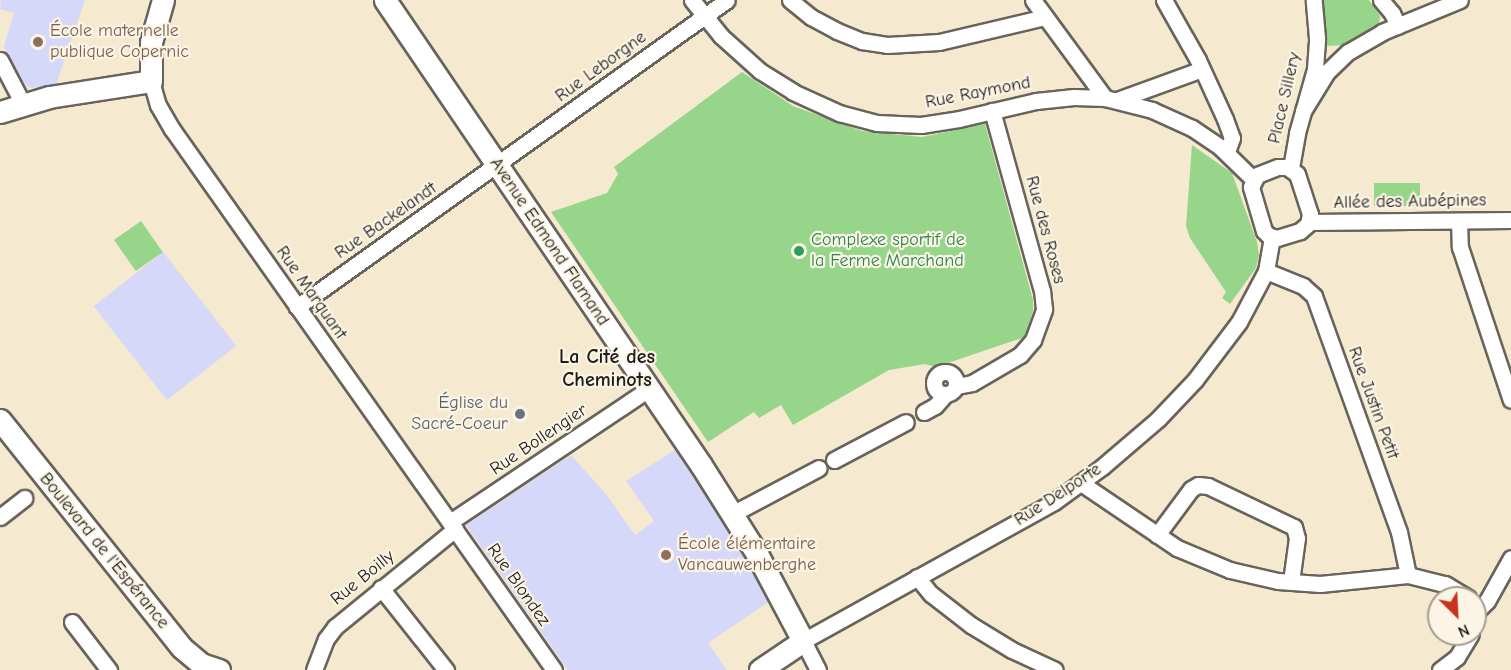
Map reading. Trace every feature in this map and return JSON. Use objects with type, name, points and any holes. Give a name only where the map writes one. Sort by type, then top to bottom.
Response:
[{"type":"street","points":[[0,112],[58,95],[151,81],[150,49],[163,0]]},
{"type":"street","name":"Avenue Edmond Flamand","points":[[385,0],[732,514],[803,641]]},
{"type":"street","name":"Rue Raymond","points":[[692,0],[704,17],[735,50],[777,82],[839,113],[877,123],[910,125],[949,122],[1050,99],[1111,99],[1170,117],[1207,137],[1227,152],[1253,179]]},
{"type":"street","name":"Rue Leborgne","points":[[497,166],[728,0]]},
{"type":"street","points":[[790,0],[811,17],[837,31],[862,41],[887,45],[939,42],[1045,17]]},
{"type":"street","points":[[1033,0],[1111,99],[1202,69]]},
{"type":"street","points":[[1164,0],[1202,69],[1232,134],[1232,142],[1227,152]]},
{"type":"street","name":"Place Sillery","points":[[1291,168],[1315,62],[1314,0]]},
{"type":"street","points":[[1381,0],[1398,26]]},
{"type":"street","points":[[1303,111],[1322,80],[1338,60],[1360,44],[1460,0]]},
{"type":"street","points":[[0,60],[23,104]]},
{"type":"street","name":"Rue Marquant","points":[[151,81],[158,105],[172,129],[452,526]]},
{"type":"street","name":"Rue des Roses","points":[[924,412],[935,406],[951,390],[972,383],[1020,355],[1033,340],[1044,309],[1042,291],[992,111]]},
{"type":"street","name":"Rue Backelandt","points":[[297,307],[497,166]]},
{"type":"street","points":[[1278,167],[1291,168],[1300,180],[1309,209],[1309,222],[1300,231],[1283,238],[1272,237],[1263,229],[1252,194],[1253,179],[1278,167]]},
{"type":"street","name":"Allée des Aubépines","points":[[1309,222],[1511,220]]},
{"type":"street","points":[[1459,222],[1460,247],[1511,400]]},
{"type":"street","name":"Rue Delporte","points":[[760,670],[803,641],[1044,508],[1082,483],[1142,434],[1190,386],[1239,322],[1266,271],[1272,237]]},
{"type":"street","name":"Rue Justin Petit","points":[[1266,271],[1304,286],[1314,296],[1400,537],[1408,575]]},
{"type":"street","name":"Rue Bollengier","points":[[452,526],[649,389]]},
{"type":"street","name":"Boulevard de l'Espérance","points":[[0,420],[185,652],[201,664],[219,670]]},
{"type":"street","points":[[834,460],[906,422]]},
{"type":"street","points":[[732,514],[819,468]]},
{"type":"street","points":[[1082,483],[1157,535],[1185,552],[1220,567],[1291,582],[1332,583],[1408,575],[1448,586]]},
{"type":"street","points":[[1157,535],[1191,489],[1198,485],[1208,486],[1294,527],[1297,538],[1291,582]]},
{"type":"street","points":[[0,517],[24,498]]},
{"type":"street","name":"Rue Boilly","points":[[314,670],[330,632],[452,526]]},
{"type":"street","name":"Rue Blondez","points":[[452,526],[554,670]]},
{"type":"street","points":[[1487,601],[1511,558]]},
{"type":"street","points":[[917,577],[927,591],[971,625],[1019,654],[1055,670]]},
{"type":"street","points":[[381,588],[446,670]]},
{"type":"street","points":[[72,622],[108,670]]},
{"type":"street","points":[[803,641],[818,670]]},
{"type":"street","points":[[1440,670],[1457,657],[1464,646]]},
{"type":"shaded area","name":"École maternelle publique Copernic","points":[[1,0],[85,0],[56,85],[30,88],[20,80],[4,46],[14,13],[0,9]]},
{"type":"shaded area","points":[[163,252],[236,346],[167,400],[94,306]]},
{"type":"shaded area","name":"École élémentaire Vancauwenberghe","points":[[675,450],[715,509],[770,601],[708,643],[727,670],[568,670],[466,525],[571,455],[606,494],[635,535],[654,521],[626,481]]},
{"type":"green space","points":[[1323,0],[1369,0],[1380,16],[1379,25],[1347,45],[1326,46]]},
{"type":"green space","name":"Complexe sportif de la Ferme Marchand","points":[[742,72],[793,106],[862,131],[922,137],[985,124],[1033,300],[1033,311],[1025,337],[936,367],[925,364],[889,370],[793,425],[781,405],[759,418],[754,412],[708,442],[551,212],[607,193],[618,174],[614,167]]},
{"type":"green space","points":[[1192,145],[1232,173],[1257,242],[1259,255],[1256,268],[1230,304],[1222,298],[1226,292],[1190,238],[1186,226]]},
{"type":"green space","points":[[1374,183],[1420,183],[1420,206],[1374,206]]},
{"type":"green space","points":[[141,221],[163,252],[136,271],[114,240]]},
{"type":"place","name":"École maternelle publique Copernic","points":[[38,42]]},
{"type":"place","name":"Complexe sportif de la Ferme Marchand","points":[[799,251]]},
{"type":"place","name":"Église du Sacré-Coeur","points":[[520,414]]},
{"type":"place","name":"École élémentaire Vancauwenberghe","points":[[666,555]]},
{"type":"district","name":"La Cité des Cheminots","points":[[607,368]]}]
